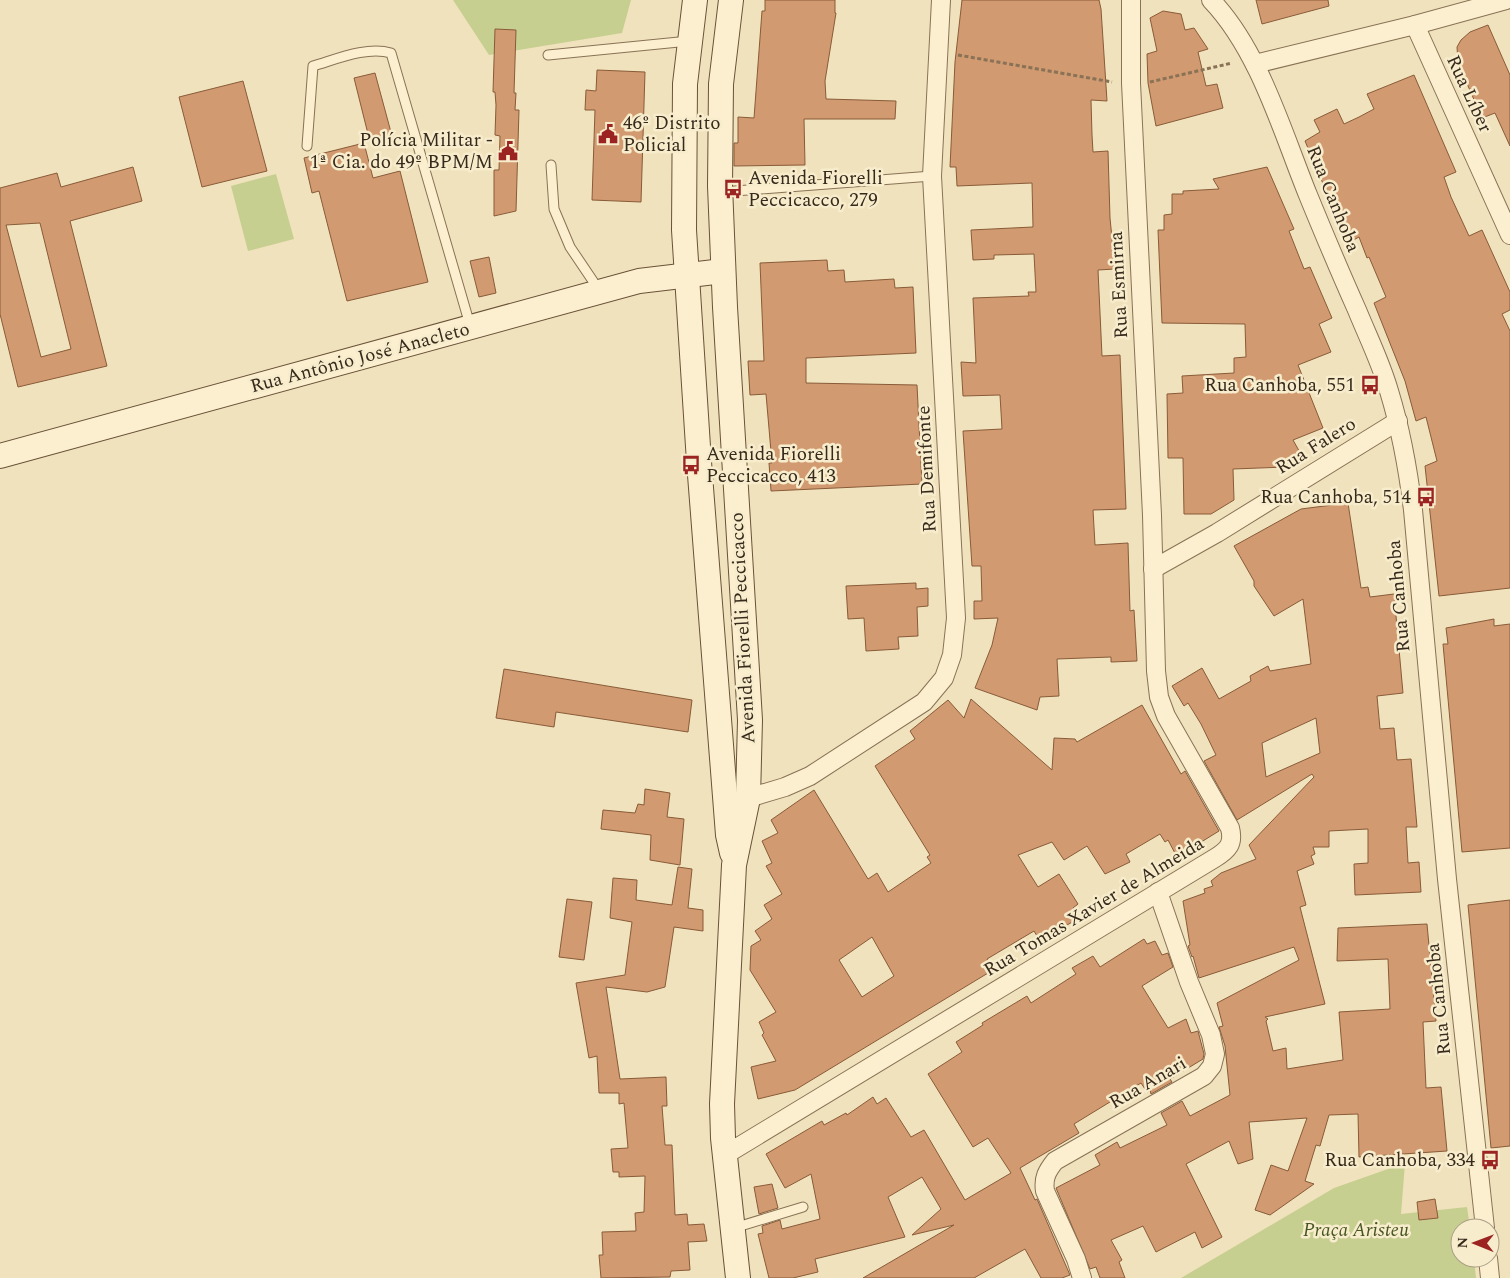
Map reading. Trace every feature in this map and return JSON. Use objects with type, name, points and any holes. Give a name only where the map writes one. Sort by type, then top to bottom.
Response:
[{"type":"main road","name":"Avenida Fiorelli Peccicacco","points":[[695,0],[689,41],[685,94],[684,230],[686,275],[728,834],[734,865]]},
{"type":"main road","name":"Avenida Fiorelli Peccicacco","points":[[731,0],[721,84],[720,192],[750,720],[748,798],[734,865],[722,1104],[725,1155],[738,1278]]},
{"type":"main road","name":"Rua Antônio José Anacleto","points":[[0,456],[639,281],[723,271]]},
{"type":"street","name":"Rua Demifonte","points":[[726,804],[785,787],[810,776],[924,702],[944,678],[952,655],[956,618],[932,176],[941,0]]},
{"type":"street","name":"Rua Esmirna","points":[[1131,0],[1131,83],[1154,569]]},
{"type":"street","name":"Rua Canhoba","points":[[1211,0],[1235,28],[1253,61],[1389,389],[1398,421],[1409,478],[1447,879],[1484,1218]]},
{"type":"street","points":[[1253,61],[1415,26],[1506,0]]},
{"type":"street","name":"Rua Líber","points":[[1415,26],[1510,235]]},
{"type":"street","name":"Rua Falero","points":[[1154,569],[1218,533],[1398,421]]},
{"type":"street","name":"Rua Tomas Xavier de Almeida","points":[[725,1155],[1227,850],[1232,836],[1230,828],[1166,716],[1159,697],[1156,671],[1154,569]]},
{"type":"street","name":"Rua Anari","points":[[1082,1278],[1045,1191],[1044,1180],[1048,1170],[1055,1161],[1204,1076],[1212,1066],[1215,1054],[1211,1035],[1189,982],[1158,892]]},
{"type":"lane","points":[[548,55],[689,41]]},
{"type":"lane","points":[[307,146],[313,66],[366,52],[380,50],[391,53],[470,328]]},
{"type":"lane","points":[[551,166],[554,209],[570,247],[600,292]]},
{"type":"lane","points":[[720,192],[932,176]]},
{"type":"lane","points":[[732,1229],[803,1207]]},
{"type":"path","points":[[937,52],[1047,69],[1114,83],[1141,84],[1253,61]]},
{"type":"green space","points":[[453,0],[631,0],[622,33],[489,55]]},
{"type":"green space","points":[[276,174],[294,239],[248,251],[231,186]]},
{"type":"green space","name":"Praça Aristeu","points":[[1405,1163],[1401,1214],[1467,1207],[1469,1218],[1450,1218],[1450,1268],[1475,1268],[1476,1278],[1181,1278],[1334,1188]]},
{"type":"building","points":[[765,0],[835,0],[836,13],[825,81],[826,99],[896,101],[895,119],[804,119],[805,165],[734,166],[734,143],[738,143],[738,117],[754,118],[762,11],[765,11]]},
{"type":"building","points":[[962,0],[1099,0],[1101,9],[1107,101],[1091,100],[1092,135],[1093,152],[1108,151],[1110,218],[1115,269],[1098,270],[1102,356],[1120,355],[1126,509],[1093,510],[1095,545],[1128,543],[1130,611],[1134,610],[1137,661],[1111,662],[1111,657],[1057,659],[1059,696],[1040,697],[1037,710],[975,688],[992,645],[998,618],[974,619],[974,601],[982,601],[981,566],[972,566],[963,431],[1002,429],[1000,395],[963,396],[961,362],[976,363],[973,298],[1029,296],[1028,292],[1036,292],[1034,254],[994,255],[994,259],[973,260],[971,230],[1033,227],[1032,183],[957,186],[956,167],[950,167],[955,62]]},
{"type":"building","points":[[1256,0],[1328,0],[1329,6],[1262,24]]},
{"type":"building","points":[[1163,11],[1181,14],[1185,30],[1194,28],[1208,49],[1198,52],[1206,86],[1217,84],[1223,108],[1156,126],[1148,83],[1147,54],[1157,51],[1150,18]]},
{"type":"building","points":[[1488,25],[1510,75],[1510,146],[1495,113],[1482,118],[1458,63],[1457,47],[1461,40],[1470,32]]},
{"type":"building","points":[[495,29],[516,30],[514,93],[516,93],[515,110],[519,110],[516,211],[494,216],[494,170],[499,170],[500,136],[495,135],[496,105],[495,92],[493,92]]},
{"type":"building","points":[[597,70],[645,72],[641,202],[592,200],[595,110],[585,110],[586,90],[596,91]]},
{"type":"building","points":[[375,73],[392,136],[370,142],[354,78]]},
{"type":"building","points":[[1414,75],[1456,172],[1444,177],[1451,197],[1469,236],[1482,230],[1510,292],[1510,310],[1502,314],[1510,331],[1510,588],[1439,596],[1425,466],[1437,461],[1426,417],[1416,421],[1405,381],[1374,303],[1386,297],[1369,257],[1367,258],[1359,237],[1348,243],[1305,141],[1320,132],[1314,120],[1337,109],[1344,124],[1374,109],[1367,94]]},
{"type":"building","points":[[243,81],[267,171],[202,187],[179,97]]},
{"type":"building","points":[[364,143],[373,178],[400,171],[428,282],[347,301],[319,191],[312,193],[304,158]]},
{"type":"building","points":[[133,167],[142,201],[70,221],[107,366],[18,387],[0,314],[0,188],[57,173],[61,187]],"holes":[[[40,223],[71,349],[41,357],[6,225]]]},
{"type":"building","points":[[1267,167],[1294,229],[1289,231],[1304,269],[1310,267],[1332,318],[1319,324],[1331,352],[1298,365],[1323,428],[1293,440],[1302,456],[1286,467],[1233,469],[1234,500],[1211,514],[1184,514],[1183,458],[1168,458],[1167,394],[1183,393],[1182,376],[1234,373],[1234,358],[1246,357],[1245,324],[1162,323],[1158,230],[1164,230],[1164,215],[1172,214],[1172,194],[1183,194],[1183,191],[1219,189],[1213,179]]},
{"type":"building","points":[[489,257],[496,293],[479,297],[470,261]]},
{"type":"building","points":[[827,260],[828,271],[844,270],[845,282],[894,279],[895,288],[913,287],[916,353],[806,358],[806,383],[917,385],[922,484],[771,491],[769,463],[772,463],[766,394],[750,395],[748,361],[764,361],[760,263]]},
{"type":"building","points":[[1348,503],[1361,588],[1368,587],[1370,597],[1394,594],[1403,693],[1377,696],[1380,729],[1394,728],[1397,760],[1411,759],[1417,827],[1406,827],[1408,863],[1419,862],[1421,892],[1355,895],[1354,864],[1368,863],[1368,829],[1329,831],[1329,847],[1313,847],[1315,854],[1311,856],[1314,864],[1297,871],[1306,905],[1300,907],[1325,1004],[1265,1017],[1268,1019],[1266,1021],[1273,1051],[1286,1048],[1287,1069],[1343,1060],[1339,1012],[1390,1009],[1388,959],[1337,961],[1338,928],[1427,924],[1436,1021],[1423,1022],[1426,1088],[1441,1087],[1447,1151],[1359,1157],[1358,1114],[1329,1115],[1320,1146],[1316,1145],[1305,1181],[1314,1184],[1270,1215],[1255,1210],[1271,1165],[1288,1171],[1307,1118],[1249,1122],[1253,1159],[1238,1164],[1229,1141],[1186,1164],[1222,1237],[1202,1248],[1195,1232],[1156,1252],[1143,1226],[1111,1240],[1122,1260],[1119,1262],[1125,1278],[1100,1278],[1096,1267],[1090,1269],[1056,1188],[1100,1165],[1095,1155],[1117,1142],[1120,1148],[1167,1125],[1161,1113],[1182,1101],[1190,1116],[1230,1095],[1225,1046],[1219,1027],[1223,1026],[1217,1003],[1299,960],[1294,947],[1199,978],[1188,946],[1190,945],[1183,901],[1205,893],[1204,889],[1213,886],[1211,881],[1221,873],[1256,859],[1249,845],[1314,777],[1312,774],[1237,820],[1204,761],[1216,755],[1201,724],[1188,703],[1184,706],[1172,686],[1202,668],[1219,699],[1251,681],[1250,676],[1268,666],[1270,671],[1311,664],[1303,599],[1274,616],[1254,586],[1254,581],[1234,546],[1301,509]],"holes":[[[1316,718],[1320,753],[1266,777],[1262,743]]]},
{"type":"building","points":[[916,583],[916,589],[928,588],[928,606],[917,607],[918,636],[898,637],[899,649],[866,651],[864,618],[848,619],[846,586]]},
{"type":"building","points":[[1494,619],[1494,626],[1510,624],[1510,848],[1462,852],[1443,644],[1448,644],[1446,628]]},
{"type":"building","points":[[504,669],[692,700],[688,732],[556,712],[554,727],[496,718]]},
{"type":"building","points":[[971,699],[1052,770],[1054,738],[1075,739],[1077,742],[1142,705],[1181,774],[1185,771],[1219,831],[1177,857],[1168,840],[1165,842],[1160,834],[1126,854],[1130,862],[1105,874],[1087,846],[1064,860],[1052,842],[1018,855],[1038,887],[1059,874],[1078,904],[1073,908],[1079,918],[1040,941],[1034,931],[987,959],[993,970],[795,1090],[758,1099],[751,1067],[776,1061],[762,1035],[764,1033],[759,1022],[776,1012],[750,970],[751,946],[761,940],[755,931],[772,919],[764,905],[782,894],[766,866],[772,863],[762,841],[778,833],[771,820],[814,790],[868,879],[877,873],[888,892],[931,863],[927,857],[930,855],[875,766],[915,739],[910,731],[948,700],[964,718]],"holes":[[[872,937],[894,976],[862,997],[839,960]]]},
{"type":"building","points":[[645,789],[670,793],[667,817],[684,819],[680,865],[650,860],[651,835],[601,829],[603,810],[635,813],[638,804],[644,805]]},
{"type":"building","points":[[678,867],[692,869],[688,908],[703,910],[703,931],[674,927],[665,987],[647,992],[606,987],[620,1079],[666,1077],[667,1106],[662,1106],[665,1145],[672,1145],[675,1215],[687,1214],[688,1225],[704,1224],[707,1241],[688,1242],[690,1270],[671,1271],[670,1277],[601,1278],[599,1255],[603,1255],[602,1232],[636,1231],[635,1213],[644,1212],[645,1176],[619,1177],[619,1172],[613,1172],[611,1149],[628,1148],[624,1103],[619,1104],[619,1093],[599,1093],[597,1056],[589,1058],[576,983],[625,975],[632,922],[610,918],[613,878],[637,880],[636,900],[672,905]]},
{"type":"building","points":[[567,899],[592,902],[584,960],[559,957]]},
{"type":"building","points":[[1510,900],[1510,1146],[1491,1148],[1468,905]]},
{"type":"building","points":[[1144,939],[1147,944],[1155,941],[1162,955],[1168,953],[1173,967],[1142,986],[1168,1028],[1186,1019],[1191,1033],[1198,1031],[1204,1054],[1203,1059],[1170,1079],[1172,1082],[1151,1094],[1150,1090],[1147,1092],[1141,1083],[1074,1124],[1079,1133],[1020,1168],[1035,1200],[1037,1199],[1070,1275],[1062,1278],[1041,1278],[1025,1249],[974,1278],[863,1278],[954,1225],[912,1235],[941,1209],[922,1177],[888,1197],[905,1237],[815,1259],[818,1272],[793,1278],[769,1278],[758,1234],[763,1233],[762,1226],[780,1220],[782,1229],[820,1219],[811,1174],[785,1188],[766,1154],[822,1121],[824,1125],[846,1113],[847,1115],[873,1097],[877,1104],[886,1098],[911,1137],[924,1130],[965,1200],[1011,1173],[988,1138],[973,1147],[928,1074],[962,1052],[956,1042],[983,1025],[982,1023],[1027,996],[1031,1003],[1076,974],[1072,968],[1093,956],[1100,967]]},
{"type":"building","points":[[772,1184],[778,1208],[759,1214],[754,1187]]},
{"type":"building","points":[[1435,1199],[1438,1218],[1419,1220],[1417,1202]]},
{"type":"place","name":"46º Distrito Policial","points":[[608,134]]},
{"type":"place","name":"Polícia Militar - 1ª Cia. do 49º BPM/M","points":[[508,151]]},
{"type":"place","name":"Avenida Fiorelli Peccicacco, 279","points":[[733,189]]},
{"type":"place","name":"Rua Canhoba, 551","points":[[1370,385]]},
{"type":"place","name":"Avenida Fiorelli Peccicacco, 413","points":[[691,465]]},
{"type":"place","name":"Rua Canhoba, 514","points":[[1426,497]]},
{"type":"place","name":"Rua Canhoba, 334","points":[[1490,1160]]}]
